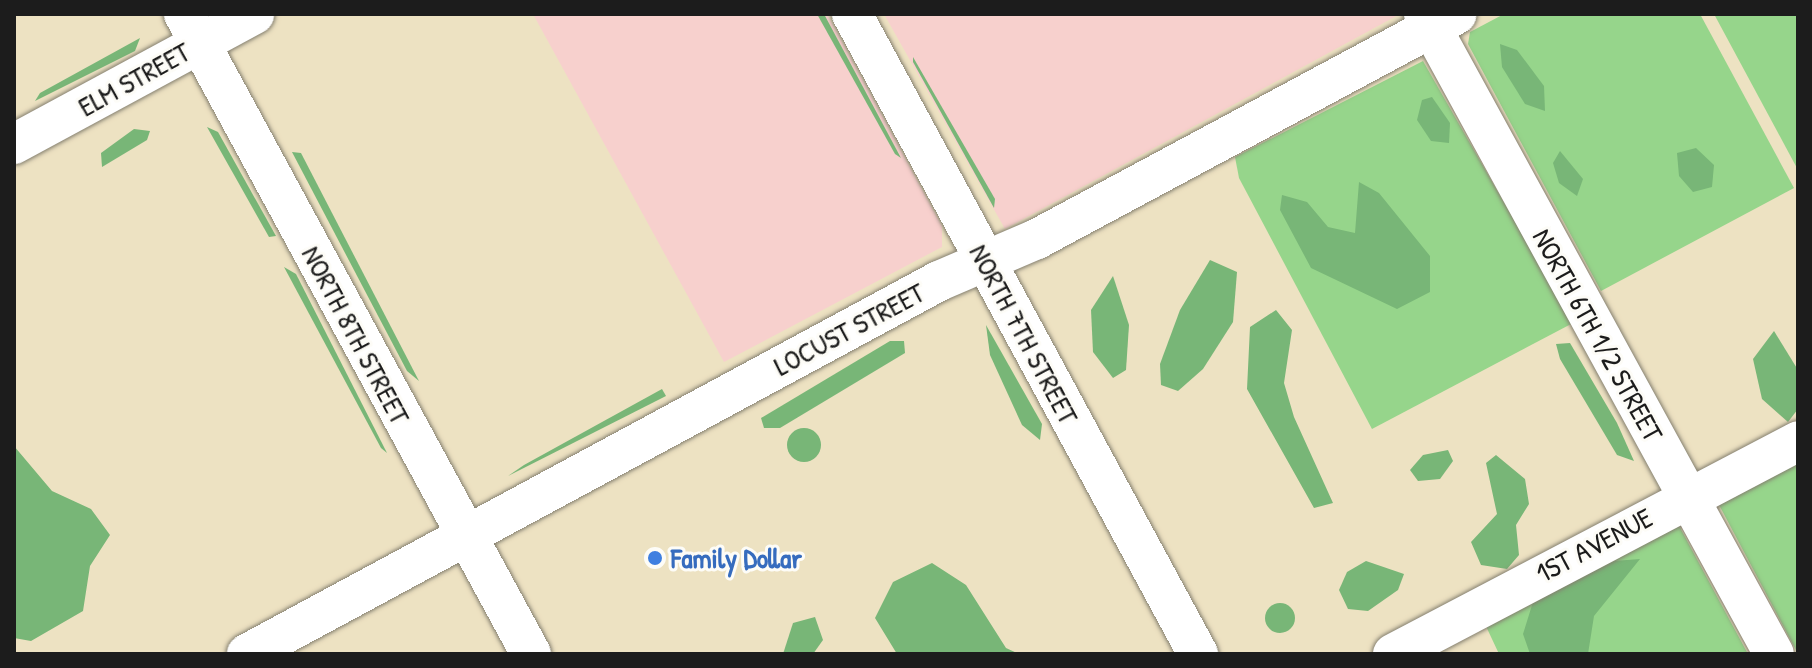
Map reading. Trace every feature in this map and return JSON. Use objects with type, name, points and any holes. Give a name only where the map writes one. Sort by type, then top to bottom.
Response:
[{"type":"street","name":"ELM STREET","points":[[14,144],[192,28],[254,14]]},
{"type":"street","name":"NORTH 7TH STREET","points":[[852,14],[1198,654]]},
{"type":"street","name":"LOCUST STREET","points":[[247,654],[1437,18]]},
{"type":"street","name":"NORTH 6TH 1/2 STREET","points":[[1437,18],[1686,498],[1774,654]]},
{"type":"street","name":"NORTH 8TH STREET","points":[[192,28],[531,654]]},
{"type":"street","name":"1ST AVENUE","points":[[1393,654],[1798,441]]},
{"type":"shaded area","points":[[533,14],[827,14],[942,226],[942,247],[724,362]]},
{"type":"shaded area","points":[[884,14],[1400,14],[1005,229]]},
{"type":"green space","points":[[817,14],[824,14],[901,158],[895,154]]},
{"type":"green space","points":[[1504,14],[1700,14],[1794,188],[1601,291],[1468,44],[1470,32]]},
{"type":"green space","points":[[1714,14],[1798,14],[1798,170]]},
{"type":"green space","points":[[140,38],[135,51],[35,101],[40,93]]},
{"type":"green space","points":[[1500,44],[1517,50],[1544,86],[1545,111],[1525,104],[1502,67]]},
{"type":"green space","points":[[913,57],[995,199],[994,208],[913,62]]},
{"type":"green space","points":[[1423,61],[1573,323],[1372,429],[1239,178],[1235,157]]},
{"type":"green space","points":[[1432,97],[1450,123],[1449,143],[1431,141],[1417,120],[1422,100]]},
{"type":"green space","points":[[207,127],[218,132],[276,236],[269,237]]},
{"type":"green space","points":[[134,129],[150,131],[147,140],[102,167],[101,153]]},
{"type":"green space","points":[[1696,148],[1714,165],[1712,187],[1693,192],[1679,176],[1677,153]]},
{"type":"green space","points":[[1560,151],[1583,179],[1577,196],[1559,183],[1553,163]]},
{"type":"green space","points":[[292,152],[301,153],[419,381],[407,371]]},
{"type":"green space","points":[[1359,182],[1379,193],[1430,256],[1430,292],[1397,309],[1311,268],[1280,210],[1282,195],[1307,202],[1328,227],[1355,233]]},
{"type":"green space","points":[[1210,260],[1237,272],[1233,322],[1203,369],[1178,391],[1161,385],[1160,364],[1180,310]]},
{"type":"green space","points":[[284,267],[296,274],[387,453],[381,448]]},
{"type":"green space","points":[[1113,276],[1129,325],[1126,370],[1113,378],[1093,352],[1091,310]]},
{"type":"green space","points":[[1276,310],[1292,330],[1284,383],[1294,417],[1333,503],[1314,508],[1247,389],[1250,327]]},
{"type":"green space","points":[[986,325],[1042,424],[1040,440],[1022,425],[990,355]]},
{"type":"green space","points":[[1774,331],[1798,370],[1798,409],[1788,422],[1762,399],[1753,359]]},
{"type":"green space","points":[[890,341],[904,341],[905,353],[780,428],[764,428],[761,418]]},
{"type":"green space","points":[[1570,343],[1617,423],[1634,461],[1617,455],[1560,359],[1556,344]]},
{"type":"green space","points":[[662,389],[666,396],[508,476],[524,465]]},
{"type":"green space","points":[[804,428],[816,433],[821,445],[816,457],[804,462],[792,457],[787,445],[792,433]]},
{"type":"green space","points":[[14,446],[52,491],[91,509],[110,535],[90,566],[83,611],[31,641],[14,638]]},
{"type":"green space","points":[[1448,450],[1453,461],[1440,479],[1418,481],[1410,470],[1423,455]]},
{"type":"green space","points":[[1496,455],[1525,479],[1529,504],[1516,525],[1519,555],[1507,569],[1481,565],[1471,542],[1497,514],[1486,463]]},
{"type":"green space","points":[[1798,455],[1798,654],[1718,503]]},
{"type":"green space","points":[[1677,522],[1748,654],[1499,654],[1484,622]]},
{"type":"green space","points":[[1640,559],[1594,616],[1588,654],[1530,654],[1523,634],[1533,602],[1614,561]]},
{"type":"green space","points":[[1366,561],[1404,574],[1398,590],[1368,611],[1348,609],[1339,590],[1347,572]]},
{"type":"green space","points":[[932,563],[966,585],[1006,648],[1019,654],[897,654],[875,618],[893,582]]},
{"type":"green space","points":[[1280,603],[1291,607],[1295,618],[1291,629],[1280,633],[1269,629],[1265,618],[1269,607]]},
{"type":"green space","points":[[815,617],[823,640],[813,654],[783,654],[793,623]]},
{"type":"place","name":"Family Dollar","points":[[655,558]]}]
